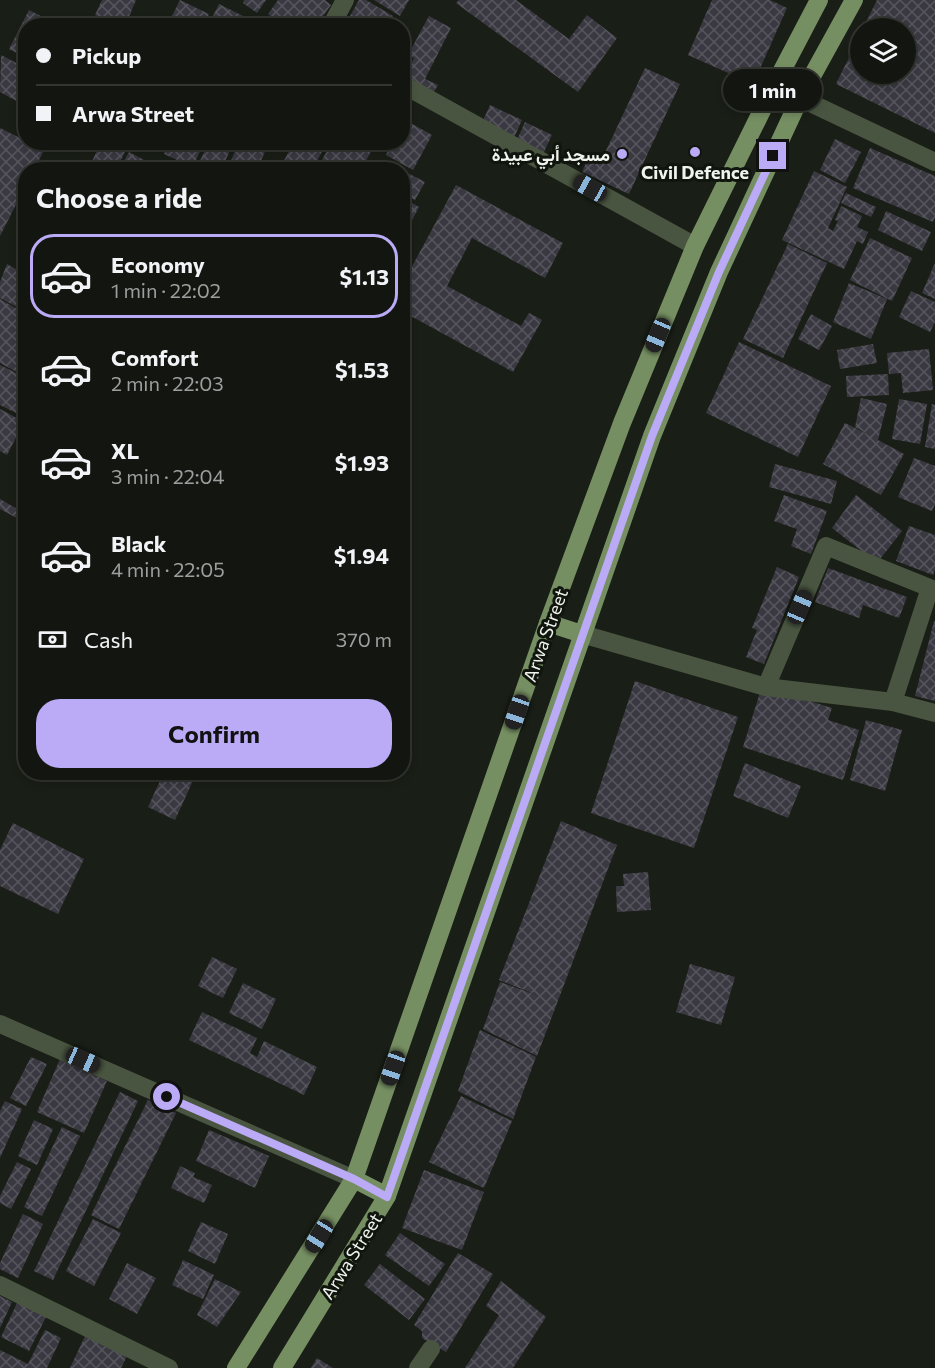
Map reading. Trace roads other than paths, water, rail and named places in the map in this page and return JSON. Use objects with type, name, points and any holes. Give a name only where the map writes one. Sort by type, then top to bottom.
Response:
[{"type":"main road","name":"Arwa Street","points":[[236,1368],[354,1179],[622,423],[695,246],[819,0]]},
{"type":"main road","name":"Arwa Street","points":[[282,1368],[387,1197],[652,436],[719,272],[800,98],[854,0]]},
{"type":"main road","points":[[549,624],[582,634]]},
{"type":"main road","points":[[354,1179],[387,1197]]},
{"type":"street","points":[[335,18],[345,0]]},
{"type":"street","points":[[410,88],[695,246]]},
{"type":"street","points":[[800,98],[935,162]]},
{"type":"street","points":[[766,687],[826,546],[930,588],[893,702]]},
{"type":"street","points":[[582,634],[766,687],[893,702],[935,713]]},
{"type":"street","points":[[0,1024],[354,1179]]},
{"type":"street","points":[[0,1286],[159,1366]]},
{"type":"street","points":[[418,1368],[431,1349]]},
{"type":"place","name":"Civil Defence","points":[[695,152]]},
{"type":"place","name":"مسجد أبي عبيدة","points":[[622,154]]}]
